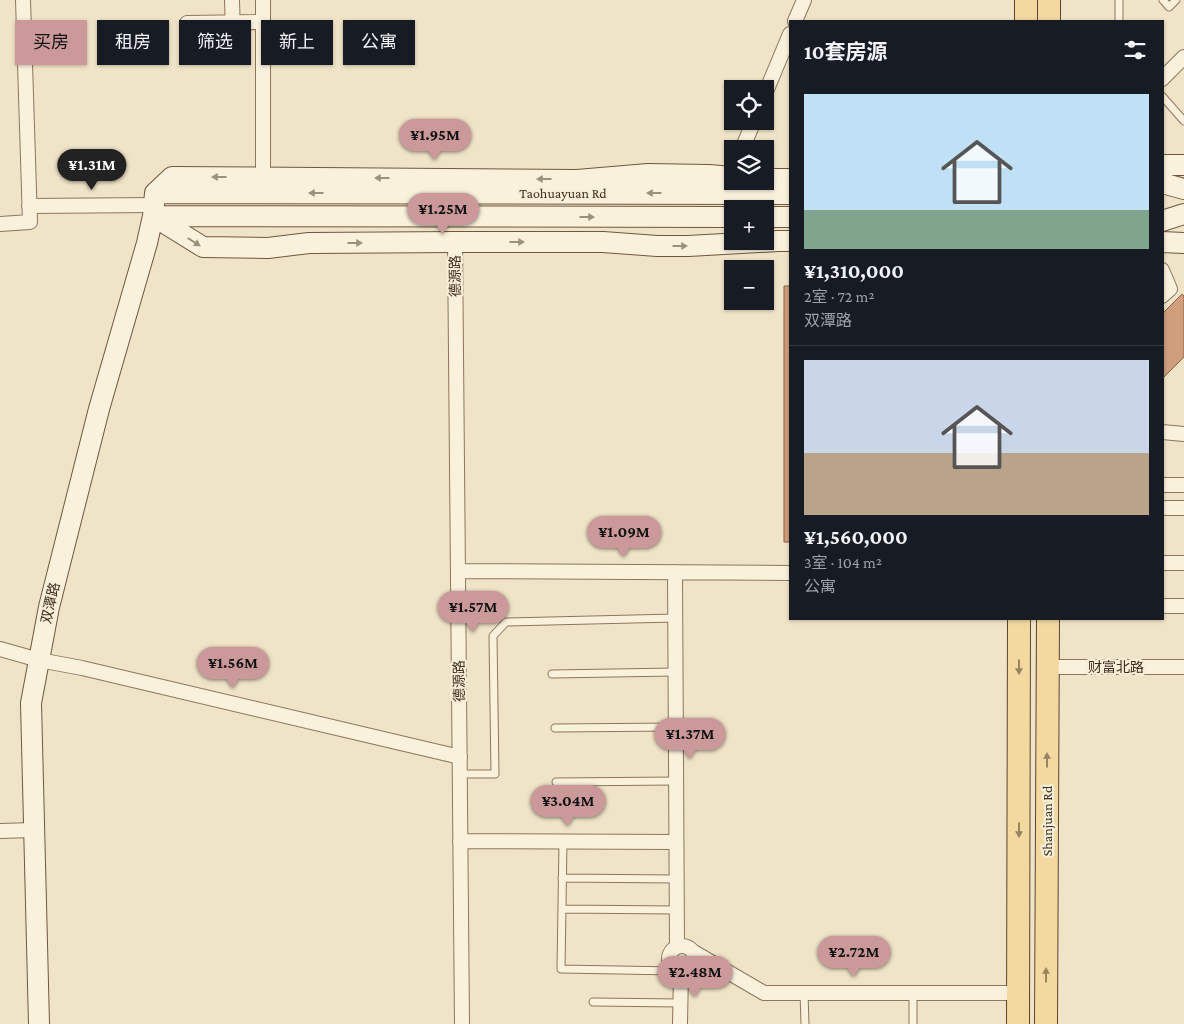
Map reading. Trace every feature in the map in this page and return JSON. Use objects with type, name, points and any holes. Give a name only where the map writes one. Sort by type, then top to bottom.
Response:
[{"type":"main road","points":[[1026,0],[1026,20]]},
{"type":"main road","points":[[1049,0],[1049,20]]},
{"type":"main road","name":"Shanjuan Rd","points":[[1018,1024],[1019,620]]},
{"type":"main road","name":"Shanjuan Rd","points":[[1046,1024],[1048,620]]},
{"type":"street","points":[[0,224],[30,222],[23,0]]},
{"type":"street","points":[[232,0],[232,20]]},
{"type":"street","points":[[263,0],[263,20]]},
{"type":"street","points":[[795,20],[804,0]]},
{"type":"street","points":[[771,80],[789,36]]},
{"type":"street","points":[[1164,77],[1184,57]]},
{"type":"street","points":[[263,65],[263,185]]},
{"type":"street","points":[[1164,165],[1184,165]]},
{"type":"street","name":"Taohuayuan Rd","points":[[154,205],[263,185],[583,186],[724,180]]},
{"type":"street","points":[[1164,183],[1184,191]]},
{"type":"street","points":[[1164,192],[1184,191]]},
{"type":"street","points":[[29,206],[154,205],[202,247],[268,248],[309,243],[603,242],[688,246],[784,241],[778,217]]},
{"type":"street","name":"Taohuayuan Rd","points":[[154,205],[455,217],[724,217]]},
{"type":"street","name":"双潭路","points":[[38,1024],[31,703],[48,607],[99,409],[147,243],[154,205]]},
{"type":"street","points":[[1164,214],[1184,214]]},
{"type":"street","points":[[1164,220],[1184,214]]},
{"type":"street","name":"德源路","points":[[455,217],[462,1024]]},
{"type":"street","points":[[1164,242],[1184,243]]},
{"type":"street","points":[[1164,275],[1170,289],[1164,294]]},
{"type":"street","points":[[1164,432],[1184,434]]},
{"type":"street","points":[[1164,485],[1184,485]]},
{"type":"street","points":[[1164,508],[1184,508]]},
{"type":"street","points":[[1164,563],[1184,563]]},
{"type":"street","points":[[458,571],[789,573]]},
{"type":"street","points":[[675,572],[677,947]]},
{"type":"street","points":[[1164,606],[1184,606]]},
{"type":"street","points":[[0,650],[460,757]]},
{"type":"street","name":"财富北路","points":[[1047,666],[1184,667]]},
{"type":"street","points":[[0,831],[34,830]]},
{"type":"street","points":[[460,841],[676,842]]},
{"type":"street","points":[[692,951],[695,959],[689,970],[679,972],[670,966],[669,957],[673,949],[685,947],[692,951],[764,993],[1018,993]]},
{"type":"street","points":[[679,972],[680,1024]]},
{"type":"lane","points":[[1119,0],[1119,20]]},
{"type":"lane","points":[[1164,0],[1169,7],[1176,0]]},
{"type":"lane","points":[[1164,98],[1184,121]]},
{"type":"lane","points":[[460,774],[495,774],[493,636],[506,622],[675,618]]},
{"type":"lane","points":[[552,674],[676,672]]},
{"type":"lane","points":[[555,728],[676,727]]},
{"type":"lane","points":[[556,782],[676,781]]},
{"type":"lane","points":[[563,841],[562,970],[679,972]]},
{"type":"lane","points":[[562,878],[676,879]]},
{"type":"lane","points":[[562,909],[676,910]]},
{"type":"lane","points":[[804,993],[805,1024]]},
{"type":"lane","points":[[913,993],[913,1024]]},
{"type":"lane","points":[[593,1002],[680,1003]]},
{"type":"building","points":[[784,286],[789,286],[789,542],[784,542]]},
{"type":"building","points":[[1182,294],[1184,296],[1184,357],[1164,377],[1164,312]]}]
